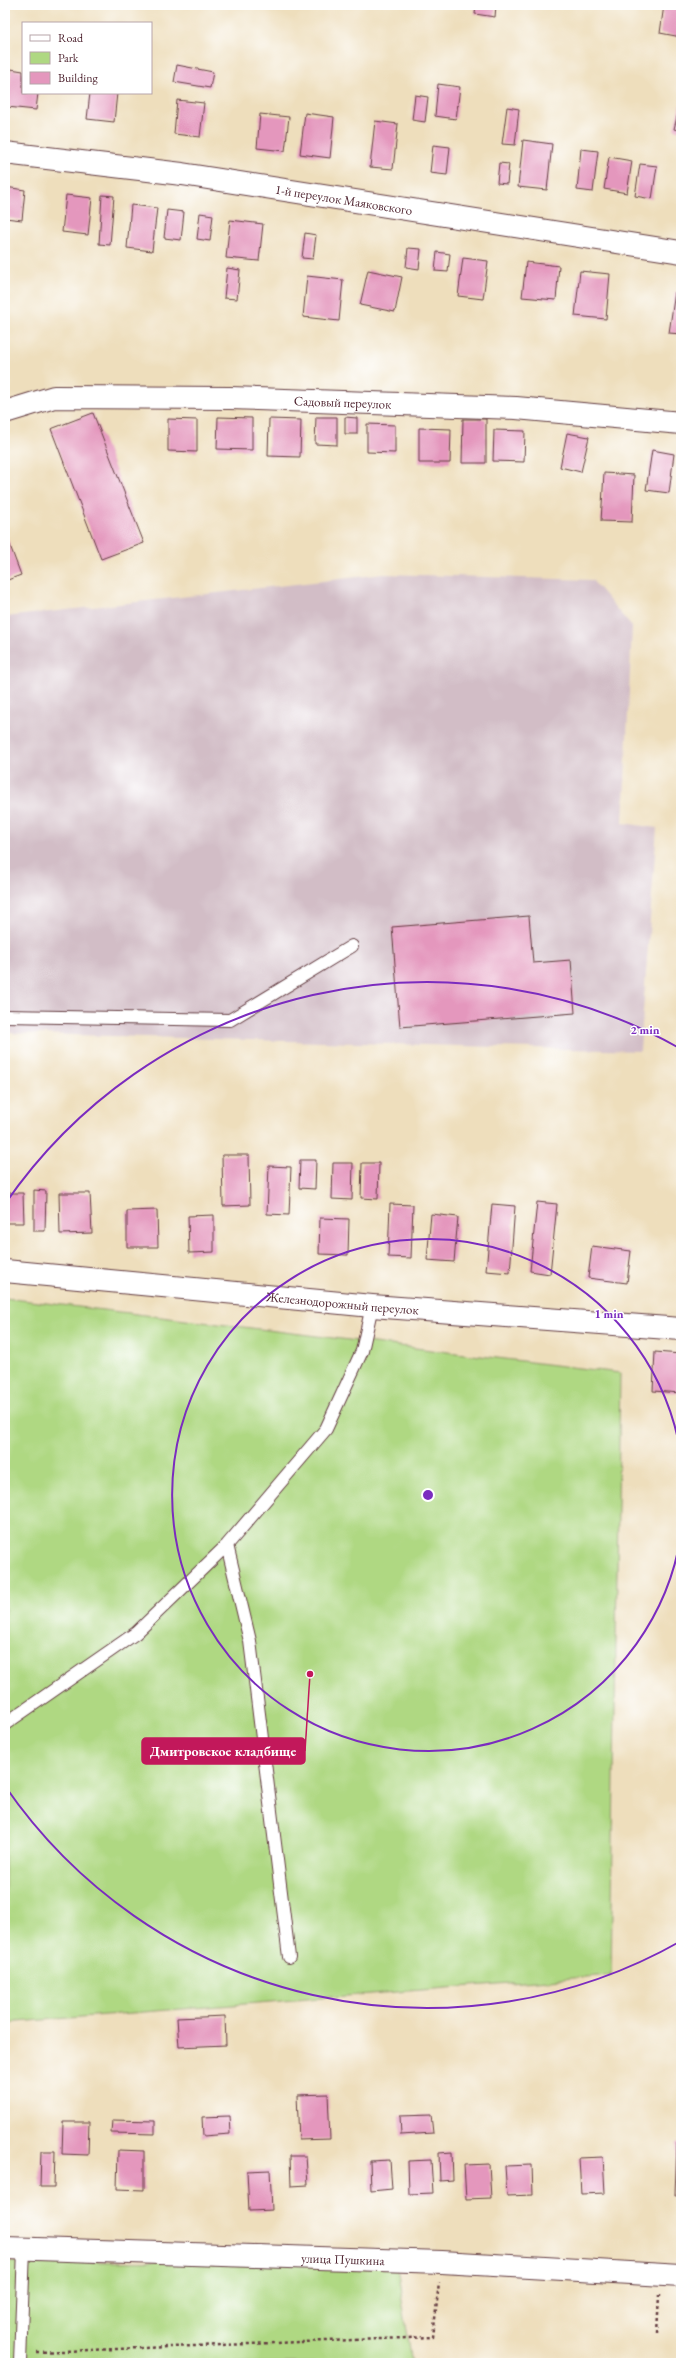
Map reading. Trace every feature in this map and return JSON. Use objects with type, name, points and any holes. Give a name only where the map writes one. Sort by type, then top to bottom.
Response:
[{"type":"street","name":"1-й переулок Маяковского","points":[[5,154],[182,174],[681,252]]},
{"type":"street","name":"Садовый переулок","points":[[5,412],[54,397],[230,398],[516,408],[681,423]]},
{"type":"street","name":"Железнодорожный переулок","points":[[5,1271],[372,1306],[681,1329]]},
{"type":"street","name":"улица Пушкина","points":[[14,2248],[442,2262],[681,2276]]},
{"type":"lane","points":[[5,1016],[230,1020],[352,946]]},
{"type":"lane","points":[[5,1724],[136,1633],[227,1545],[326,1429],[362,1351],[372,1306]]},
{"type":"lane","points":[[227,1545],[250,1641],[290,1957]]},
{"type":"lane","points":[[14,2248],[20,2358]]},
{"type":"path","points":[[20,2358],[433,2337],[442,2262]]},
{"type":"shaded area","points":[[384,574],[592,580],[632,627],[623,823],[657,828],[640,1051],[5,1033],[5,617]]},
{"type":"green space","points":[[5,1298],[620,1373],[611,1975],[5,2023]]},
{"type":"green space","points":[[396,2261],[412,2363],[5,2363],[5,2262]]},
{"type":"building","points":[[476,5],[496,5],[495,17],[475,14]]},
{"type":"building","points":[[664,5],[681,5],[681,37],[660,33]]},
{"type":"building","points":[[177,65],[213,72],[210,88],[174,82]]},
{"type":"building","points":[[11,69],[22,71],[22,94],[38,94],[36,110],[7,107]]},
{"type":"building","points":[[438,84],[460,87],[456,119],[435,116]]},
{"type":"building","points":[[90,94],[117,94],[114,122],[87,119]]},
{"type":"building","points":[[415,95],[428,97],[425,122],[412,120]]},
{"type":"building","points":[[177,100],[204,103],[200,137],[174,134]]},
{"type":"building","points":[[681,105],[681,131],[674,129]]},
{"type":"building","points":[[507,107],[519,109],[515,145],[502,144]]},
{"type":"building","points":[[305,113],[334,117],[330,158],[300,154]]},
{"type":"building","points":[[260,114],[289,117],[285,151],[257,148]]},
{"type":"building","points":[[375,121],[398,124],[393,169],[370,167]]},
{"type":"building","points":[[523,140],[552,144],[547,190],[518,187]]},
{"type":"building","points":[[433,145],[450,147],[447,175],[430,173]]},
{"type":"building","points":[[581,149],[598,151],[593,192],[577,190]]},
{"type":"building","points":[[609,157],[632,161],[627,193],[604,189]]},
{"type":"building","points":[[499,163],[509,164],[507,184],[497,183]]},
{"type":"building","points":[[640,164],[657,166],[652,199],[635,196]]},
{"type":"building","points":[[5,187],[25,190],[22,220],[5,218]]},
{"type":"building","points":[[66,195],[92,198],[88,235],[62,232]]},
{"type":"building","points":[[102,195],[114,196],[110,245],[99,244]]},
{"type":"building","points":[[131,205],[157,208],[152,251],[127,248]]},
{"type":"building","points":[[167,210],[184,212],[181,240],[164,238]]},
{"type":"building","points":[[200,213],[213,215],[210,241],[197,239]]},
{"type":"building","points":[[230,220],[263,224],[259,261],[226,258]]},
{"type":"building","points":[[305,233],[316,235],[313,259],[302,258]]},
{"type":"building","points":[[408,248],[421,249],[419,269],[406,267]]},
{"type":"building","points":[[437,252],[450,254],[448,272],[435,271]]},
{"type":"building","points":[[463,258],[488,261],[483,299],[458,296]]},
{"type":"building","points":[[526,262],[559,266],[556,300],[522,297]]},
{"type":"building","points":[[227,268],[240,270],[237,299],[224,298]]},
{"type":"building","points":[[368,270],[402,277],[395,312],[360,305]]},
{"type":"building","points":[[580,271],[610,274],[606,319],[575,316]]},
{"type":"building","points":[[307,276],[343,280],[339,321],[303,317]]},
{"type":"building","points":[[675,292],[681,293],[681,334],[669,333]]},
{"type":"building","points":[[93,413],[144,543],[101,559],[51,429]]},
{"type":"building","points":[[218,417],[252,418],[252,450],[217,449]]},
{"type":"building","points":[[316,417],[337,417],[337,445],[315,444]]},
{"type":"building","points":[[345,417],[357,418],[357,434],[345,434]]},
{"type":"building","points":[[168,419],[197,420],[197,452],[168,451]]},
{"type":"building","points":[[269,419],[301,420],[300,457],[268,456]]},
{"type":"building","points":[[463,419],[486,419],[486,463],[462,463]]},
{"type":"building","points":[[367,424],[395,425],[395,453],[367,452]]},
{"type":"building","points":[[419,428],[451,429],[450,463],[419,463]]},
{"type":"building","points":[[494,430],[525,431],[524,462],[493,461]]},
{"type":"building","points":[[567,433],[589,437],[581,472],[560,467]]},
{"type":"building","points":[[652,450],[674,454],[669,493],[646,490]]},
{"type":"building","points":[[604,473],[634,475],[632,522],[601,521]]},
{"type":"building","points":[[5,532],[21,575],[5,581]]},
{"type":"building","points":[[529,916],[533,963],[571,960],[575,1013],[400,1027],[392,927]]},
{"type":"building","points":[[222,1155],[249,1155],[250,1205],[223,1206]]},
{"type":"building","points":[[300,1160],[316,1160],[315,1189],[299,1188]]},
{"type":"building","points":[[333,1163],[353,1163],[352,1200],[332,1199]]},
{"type":"building","points":[[362,1163],[379,1163],[378,1199],[361,1198]]},
{"type":"building","points":[[269,1166],[291,1167],[289,1215],[267,1214]]},
{"type":"building","points":[[34,1190],[46,1191],[45,1231],[34,1231]]},
{"type":"building","points":[[5,1193],[23,1193],[24,1223],[5,1223]]},
{"type":"building","points":[[59,1193],[90,1193],[92,1233],[60,1234]]},
{"type":"building","points":[[537,1202],[557,1204],[550,1274],[530,1271]]},
{"type":"building","points":[[390,1204],[413,1205],[411,1258],[388,1257]]},
{"type":"building","points":[[492,1204],[515,1206],[510,1273],[486,1271]]},
{"type":"building","points":[[157,1210],[158,1247],[127,1247],[127,1211]]},
{"type":"building","points":[[431,1214],[458,1217],[454,1262],[427,1260]]},
{"type":"building","points":[[214,1215],[214,1252],[189,1253],[188,1216]]},
{"type":"building","points":[[320,1218],[349,1219],[348,1255],[319,1254]]},
{"type":"building","points":[[592,1246],[631,1251],[627,1283],[588,1278]]},
{"type":"building","points":[[655,1352],[681,1354],[681,1393],[653,1391]]},
{"type":"building","points":[[225,2016],[226,2045],[179,2047],[177,2018]]},
{"type":"building","points":[[328,2094],[330,2139],[299,2140],[297,2095]]},
{"type":"building","points":[[431,2115],[433,2133],[401,2135],[400,2116]]},
{"type":"building","points":[[229,2116],[230,2134],[203,2136],[202,2117]]},
{"type":"building","points":[[112,2120],[155,2121],[155,2134],[111,2133]]},
{"type":"building","points":[[63,2122],[89,2122],[88,2155],[62,2154]]},
{"type":"building","points":[[677,2143],[681,2143],[681,2195],[675,2195]]},
{"type":"building","points":[[118,2150],[144,2151],[144,2190],[117,2189]]},
{"type":"building","points":[[41,2151],[55,2151],[54,2187],[40,2187]]},
{"type":"building","points":[[452,2152],[453,2180],[440,2181],[439,2153]]},
{"type":"building","points":[[290,2156],[306,2156],[308,2185],[291,2186]]},
{"type":"building","points":[[603,2157],[605,2193],[581,2194],[579,2158]]},
{"type":"building","points":[[5,2160],[8,2160],[7,2186],[5,2186]]},
{"type":"building","points":[[390,2160],[392,2189],[371,2191],[370,2161]]},
{"type":"building","points":[[431,2160],[433,2193],[409,2194],[408,2161]]},
{"type":"building","points":[[489,2164],[491,2198],[466,2199],[464,2165]]},
{"type":"building","points":[[532,2165],[533,2195],[507,2196],[505,2166]]},
{"type":"building","points":[[270,2170],[272,2210],[249,2211],[247,2171]]},
{"type":"place","name":"Дмитровское кладбище","points":[[310,1674]]}]
